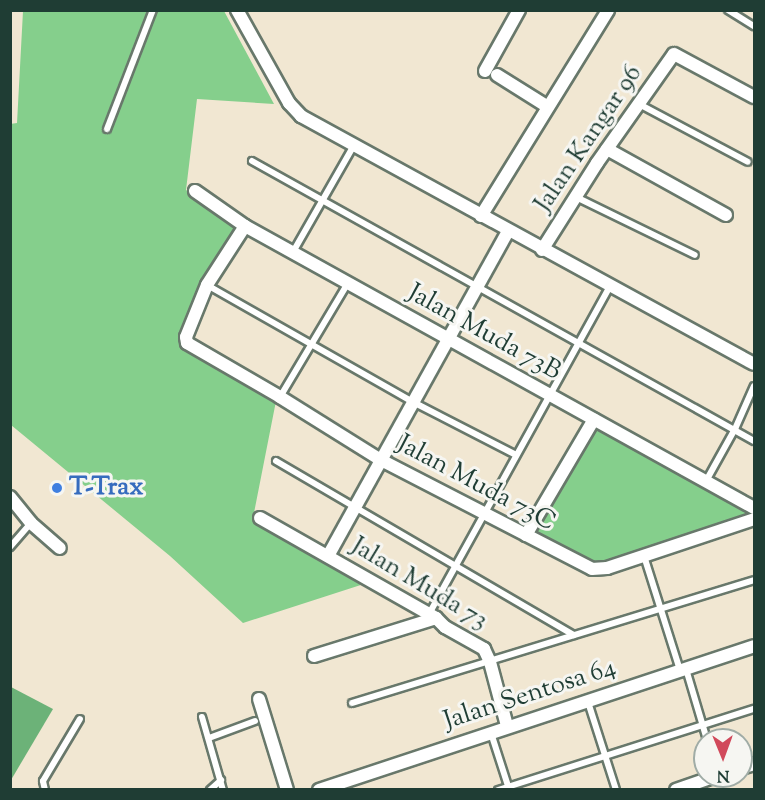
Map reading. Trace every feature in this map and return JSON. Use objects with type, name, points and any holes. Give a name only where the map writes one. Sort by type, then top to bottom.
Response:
[{"type":"street","points":[[237,10],[294,111],[508,231],[754,364]]},
{"type":"street","points":[[485,71],[519,10]]},
{"type":"street","points":[[481,216],[607,11]]},
{"type":"street","name":"Jalan Kangar 96","points":[[542,249],[607,149],[674,54],[754,97]]},
{"type":"street","points":[[498,75],[548,107]]},
{"type":"street","points":[[607,149],[726,215]]},
{"type":"street","name":"Jalan Muda 73B","points":[[195,191],[244,226],[754,508]]},
{"type":"street","points":[[207,285],[244,226]]},
{"type":"street","points":[[328,555],[508,231]]},
{"type":"street","name":"Jalan Muda 73C","points":[[207,285],[186,337],[187,343],[195,349],[280,397],[381,460],[592,569],[607,568],[754,519]]},
{"type":"street","points":[[526,535],[594,419]]},
{"type":"street","points":[[10,497],[31,523],[60,548]]},
{"type":"street","name":"Jalan Muda 73","points":[[260,518],[328,555],[433,616],[445,627],[484,648],[507,726]]},
{"type":"street","points":[[314,656],[433,616]]},
{"type":"street","name":"Jalan Sentosa 64","points":[[320,789],[754,646]]},
{"type":"street","points":[[259,699],[287,789]]},
{"type":"street","points":[[676,789],[693,787]]},
{"type":"lane","points":[[107,129],[153,10]]},
{"type":"lane","points":[[728,10],[754,26]]},
{"type":"lane","points":[[639,104],[748,162]]},
{"type":"lane","points":[[292,253],[354,145]]},
{"type":"lane","points":[[252,161],[754,441]]},
{"type":"lane","points":[[576,197],[695,255]]},
{"type":"lane","points":[[280,397],[348,283]]},
{"type":"lane","points":[[207,285],[413,402],[516,455]]},
{"type":"lane","points":[[433,616],[483,514],[610,286]]},
{"type":"lane","points":[[706,481],[735,429],[754,386]]},
{"type":"lane","points":[[276,461],[574,635]]},
{"type":"lane","points":[[10,547],[31,523]]},
{"type":"lane","points":[[644,556],[659,610],[704,728]]},
{"type":"lane","points":[[352,703],[754,580]]},
{"type":"lane","points":[[587,700],[616,789]]},
{"type":"lane","points":[[498,789],[508,788],[754,709]]},
{"type":"lane","points":[[202,717],[223,789]]},
{"type":"lane","points":[[45,789],[43,781],[80,719]]},
{"type":"lane","points":[[209,738],[255,721]]},
{"type":"lane","points":[[491,731],[508,788]]},
{"type":"lane","points":[[210,789],[221,780]]},
{"type":"green space","points":[[23,11],[224,11],[274,104],[197,99],[186,190],[237,226],[184,335],[276,401],[253,518],[370,582],[243,623],[170,556],[11,425],[10,124],[17,123]]},
{"type":"green space","points":[[594,419],[754,508],[754,519],[592,569],[526,535]]},
{"type":"green space","points":[[11,687],[53,709],[11,780]]},
{"type":"place","name":"T-Trax","points":[[57,488]]}]
